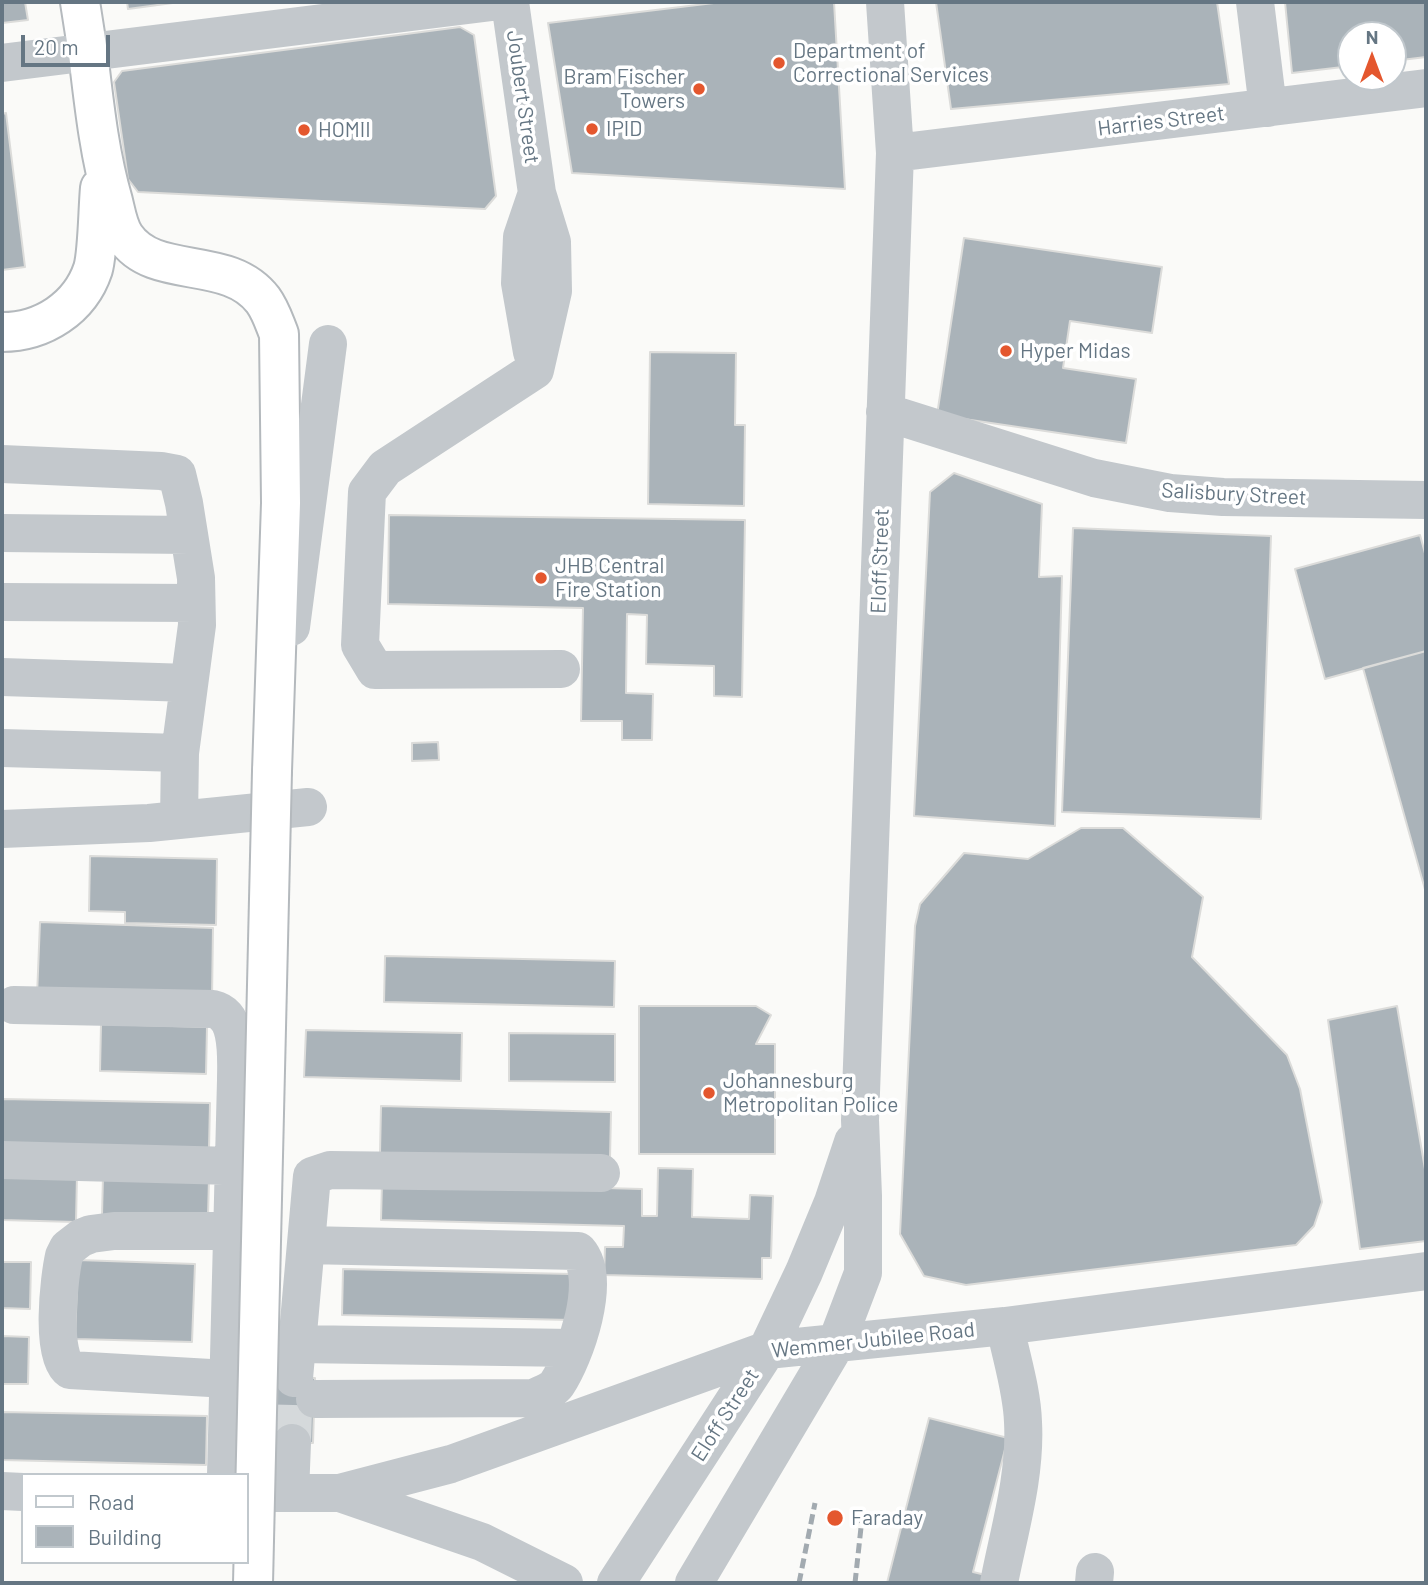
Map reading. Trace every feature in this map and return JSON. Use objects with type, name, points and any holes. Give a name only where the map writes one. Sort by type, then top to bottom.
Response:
[{"type":"main road","points":[[80,2],[102,162],[120,228],[126,239],[143,254],[160,261],[219,272],[250,287],[262,299],[279,334],[281,503],[253,1583]]},
{"type":"main road","points":[[2,332],[28,328],[51,320],[64,313],[78,299],[93,268],[102,162]]},
{"type":"street","points":[[2,63],[492,2]]},
{"type":"street","name":"Joubert Street","points":[[510,2],[537,193],[522,237],[520,283],[535,370],[386,468],[367,492],[360,645],[375,670],[561,669]]},
{"type":"street","name":"Eloff Street","points":[[694,1583],[836,1344],[863,1273],[860,1120],[895,153],[885,2]]},
{"type":"street","points":[[1255,2],[1268,108]]},
{"type":"street","name":"Harries Street","points":[[895,153],[1426,88]]},
{"type":"street","points":[[272,771],[328,344]]},
{"type":"street","name":"Salisbury Street","points":[[885,412],[1094,478],[1170,493],[1223,497],[1426,500]]},
{"type":"street","points":[[2,464],[174,472],[180,482],[196,578],[197,625],[180,753],[179,820]]},
{"type":"street","points":[[2,533],[189,535]]},
{"type":"street","points":[[2,602],[196,603]]},
{"type":"street","points":[[2,677],[189,683]]},
{"type":"street","points":[[2,748],[180,753]]},
{"type":"street","points":[[2,829],[149,823],[308,807]]},
{"type":"street","points":[[14,1004],[218,1010],[229,1023],[236,1054],[226,1473]]},
{"type":"street","name":"Eloff Street","points":[[616,1583],[767,1350],[833,1202],[860,1120]]},
{"type":"street","points":[[2,1160],[233,1166]]},
{"type":"street","points":[[302,1374],[306,1245],[312,1176],[349,1170],[601,1173]]},
{"type":"street","points":[[228,1379],[69,1370],[64,1367],[60,1355],[57,1332],[64,1256],[68,1248],[81,1238],[114,1231],[232,1231]]},
{"type":"street","points":[[302,1374],[534,1398],[556,1385],[584,1324],[587,1301],[585,1267],[578,1251],[306,1245]]},
{"type":"street","name":"Wemmer Jubilee Road","points":[[340,1493],[451,1464],[767,1350],[1005,1326],[1426,1271]]},
{"type":"street","points":[[999,1583],[1021,1473],[1023,1447],[1021,1404],[1005,1326]]},
{"type":"street","points":[[302,1374],[573,1348]]},
{"type":"street","points":[[290,1493],[292,1443]]},
{"type":"street","points":[[2,1491],[21,1492]]},
{"type":"street","points":[[248,1493],[340,1493],[482,1542],[564,1583]]},
{"type":"building","points":[[2,2],[25,2],[28,20],[2,23]]},
{"type":"building","points":[[127,2],[180,2],[128,9]]},
{"type":"building","name":"Bram Fischer Towers","points":[[722,2],[834,2],[845,189],[572,173],[548,23]]},
{"type":"building","points":[[936,2],[1217,2],[1229,84],[951,109]]},
{"type":"building","points":[[1285,2],[1426,2],[1426,57],[1407,59],[1407,21],[1337,21],[1337,68],[1292,73]]},
{"type":"building","name":"HOMII","points":[[460,27],[474,35],[496,196],[485,209],[138,192],[128,179],[114,82],[122,71]]},
{"type":"building","points":[[6,113],[25,267],[2,270],[2,114]]},
{"type":"building","name":"Hyper Midas","points":[[964,238],[1162,267],[1152,333],[1070,321],[1063,368],[1136,379],[1126,443],[937,415]]},
{"type":"building","points":[[650,352],[736,353],[735,425],[745,425],[744,506],[648,504]]},
{"type":"building","points":[[954,473],[1042,504],[1039,577],[1062,576],[1055,826],[914,816],[930,492]]},
{"type":"building","points":[[389,515],[745,520],[742,697],[714,696],[714,666],[646,664],[647,615],[627,614],[626,693],[653,694],[652,740],[622,740],[622,721],[581,721],[583,608],[388,604]]},
{"type":"building","points":[[1073,528],[1271,536],[1261,819],[1062,812]]},
{"type":"building","points":[[1420,535],[1426,557],[1426,651],[1325,679],[1295,569]]},
{"type":"building","points":[[1426,651],[1426,893],[1363,668]]},
{"type":"building","points":[[438,742],[439,760],[412,761],[412,743]]},
{"type":"building","points":[[1081,828],[1123,828],[1203,897],[1192,957],[1287,1055],[1300,1089],[1322,1202],[1314,1226],[1296,1245],[966,1285],[924,1276],[900,1234],[915,926],[920,904],[964,853],[1028,859]]},
{"type":"building","points":[[90,856],[217,859],[216,925],[125,923],[125,912],[89,911]]},
{"type":"building","points":[[40,922],[213,928],[212,999],[37,996]]},
{"type":"building","points":[[385,956],[615,961],[614,1007],[384,1002]]},
{"type":"building","points":[[639,1006],[756,1006],[771,1015],[756,1044],[775,1044],[775,1154],[639,1154]]},
{"type":"building","points":[[1397,1006],[1426,1175],[1426,1241],[1360,1249],[1328,1020]]},
{"type":"building","points":[[101,1024],[207,1027],[206,1074],[100,1071]]},
{"type":"building","points":[[306,1030],[462,1033],[461,1081],[304,1077]]},
{"type":"building","points":[[509,1033],[615,1034],[615,1082],[509,1081]]},
{"type":"building","points":[[2,1099],[210,1103],[209,1149],[2,1146]]},
{"type":"building","points":[[381,1106],[611,1112],[610,1159],[380,1153]]},
{"type":"building","points":[[658,1168],[693,1169],[692,1217],[749,1219],[750,1195],[773,1196],[771,1258],[762,1258],[762,1279],[604,1275],[605,1247],[623,1247],[624,1226],[381,1220],[382,1182],[642,1189],[642,1216],[657,1216]]},
{"type":"building","points":[[2,1173],[77,1175],[76,1222],[2,1220]]},
{"type":"building","points":[[103,1176],[209,1178],[208,1217],[102,1215]]},
{"type":"building","points":[[78,1260],[195,1264],[192,1342],[75,1339]]},
{"type":"building","points":[[2,1262],[31,1262],[30,1309],[2,1308]]},
{"type":"building","points":[[343,1269],[572,1274],[571,1320],[342,1315]]},
{"type":"building","points":[[2,1336],[29,1337],[28,1384],[2,1384]]},
{"type":"building","points":[[274,1377],[315,1378],[313,1443],[271,1442]]},
{"type":"building","points":[[2,1412],[207,1416],[206,1465],[2,1460]]},
{"type":"building","points":[[929,1418],[1008,1438],[973,1572],[994,1577],[993,1583],[887,1583]]},
{"type":"tunnel","points":[[292,1443],[294,1378]]},
{"type":"railway","points":[[799,1583],[815,1503]]},
{"type":"railway","points":[[855,1583],[863,1509]]},
{"type":"place","name":"Department of Correctional Services","points":[[779,63]]},
{"type":"place","name":"Bram Fischer Towers","points":[[699,89]]},
{"type":"place","name":"IPID","points":[[592,129]]},
{"type":"place","name":"HOMII","points":[[304,130]]},
{"type":"place","name":"Hyper Midas","points":[[1006,351]]},
{"type":"place","name":"JHB Central Fire Station","points":[[541,578]]},
{"type":"place","name":"Johannesburg Metropolitan Police","points":[[709,1093]]},
{"type":"place","name":"Faraday","points":[[835,1518]]}]
